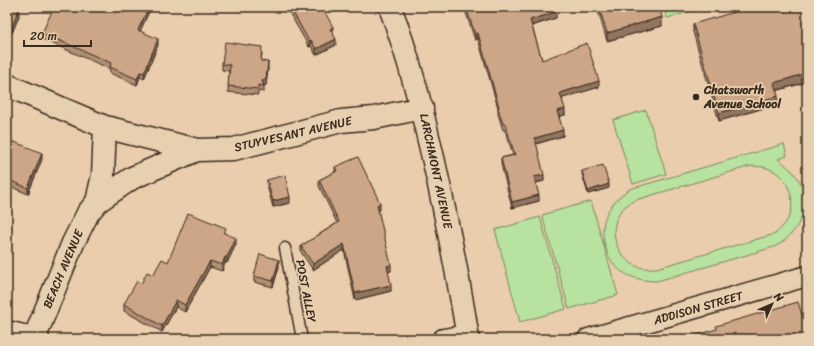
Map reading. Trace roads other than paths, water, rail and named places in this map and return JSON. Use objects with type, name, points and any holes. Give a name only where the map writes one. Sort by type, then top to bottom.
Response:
[{"type":"street","name":"LARCHMONT AVENUE","points":[[390,7],[422,108],[443,201],[468,337]]},
{"type":"street","name":"STUYVESANT AVENUE","points":[[7,85],[105,127],[197,150],[234,149],[341,121],[374,118],[422,108]]},
{"type":"street","name":"BEACH AVENUE","points":[[97,202],[103,175],[105,127]]},
{"type":"street","name":"BEACH AVENUE","points":[[36,339],[73,243],[88,213],[97,202],[132,178],[197,150]]},
{"type":"street","name":"ADDISON STREET","points":[[588,339],[807,276]]},
{"type":"street","points":[[7,331],[36,339]]},
{"type":"street","points":[[443,339],[468,337]]},
{"type":"lane","name":"POST ALLEY","points":[[285,248],[302,339]]},
{"type":"place","name":"Chatsworth Avenue School","points":[[696,97]]}]
